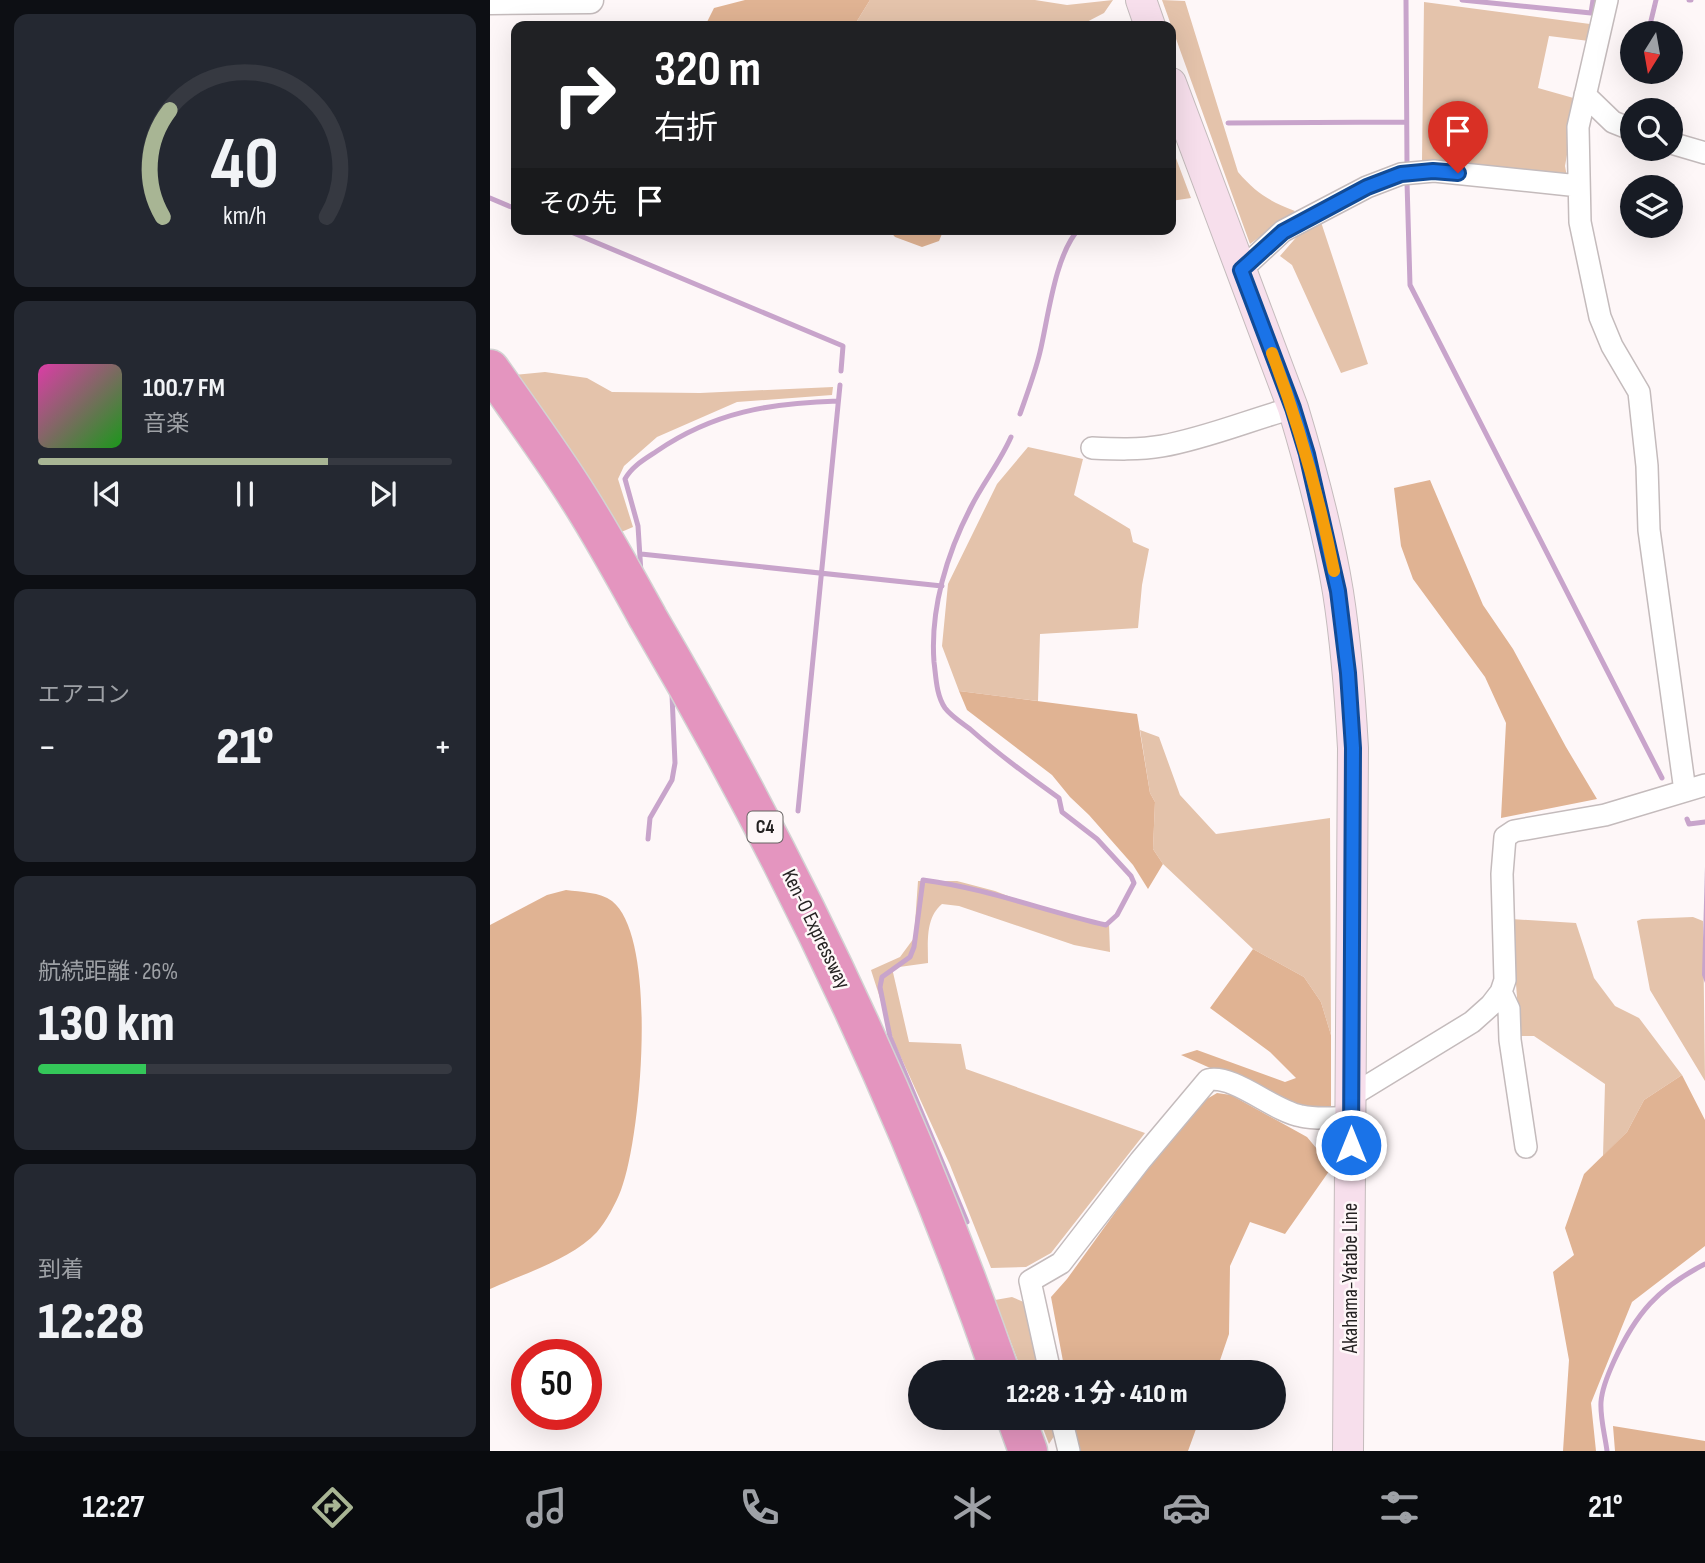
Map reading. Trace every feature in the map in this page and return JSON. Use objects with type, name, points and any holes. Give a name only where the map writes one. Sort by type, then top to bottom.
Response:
[{"type":"highway","name":"Ken-O Expressway","points":[[490,369],[579,499],[690,689],[781,856],[852,1001],[914,1145],[996,1360]]},
{"type":"highway","points":[[1020,1430],[1028,1451]]},
{"type":"main road","points":[[1141,0],[1148,21]]},
{"type":"main road","name":"Akahama-Yatabe Line","points":[[1176,96],[1293,408],[1329,545],[1338,591],[1348,673],[1353,748],[1348,1451]]},
{"type":"street","points":[[490,1],[590,0]]},
{"type":"street","points":[[1047,1360],[1030,1281],[1060,1263],[1208,1080],[1216,1078],[1298,1116],[1351,1107],[1472,1022],[1501,992],[1505,980],[1502,874],[1503,845],[1506,837],[1514,831],[1605,816],[1695,788],[1649,530],[1647,466],[1639,392],[1612,346],[1601,317],[1580,222],[1578,127],[1607,0]]},
{"type":"street","points":[[1585,96],[1613,122],[1620,125]]},
{"type":"street","points":[[1683,147],[1705,153]]},
{"type":"street","points":[[1241,270],[1283,232],[1367,187],[1401,174],[1433,171],[1579,186]]},
{"type":"street","points":[[1092,448],[1160,447],[1206,436],[1293,408]]},
{"type":"street","points":[[1501,992],[1509,1009],[1510,1040],[1526,1147]]},
{"type":"street","points":[[1064,1430],[1069,1451]]},
{"type":"shaded area","points":[[745,0],[870,0],[857,21],[708,21],[714,8]]},
{"type":"shaded area","points":[[870,0],[1035,0],[1067,5],[1113,0],[1104,13],[1089,21],[857,21]]},
{"type":"shaded area","points":[[1162,0],[1185,1],[1238,172],[1264,196],[1295,211],[1250,244],[1176,39],[1176,21],[1170,21]]},
{"type":"shaded area","points":[[1424,2],[1590,24],[1589,41],[1549,36],[1538,88],[1577,99],[1565,166],[1567,177],[1422,161]]},
{"type":"shaded area","points":[[1176,158],[1191,198],[1176,200]]},
{"type":"shaded area","points":[[1321,222],[1368,364],[1341,373],[1292,265],[1280,256],[1300,233]]},
{"type":"shaded area","points":[[893,235],[942,235],[939,241],[922,247]]},
{"type":"shaded area","points":[[545,372],[587,378],[612,392],[700,393],[833,387],[832,395],[737,402],[657,437],[624,466],[618,479],[633,527],[619,533],[514,375]]},
{"type":"shaded area","points":[[1028,447],[1083,459],[1074,495],[1130,529],[1133,542],[1149,549],[1138,628],[1040,634],[1038,701],[959,691],[942,646],[948,584],[997,484]]},
{"type":"shaded area","points":[[1430,480],[1483,605],[1513,649],[1597,799],[1501,818],[1506,723],[1485,677],[1413,579],[1401,546],[1394,488]]},
{"type":"shaded area","points":[[959,691],[1137,714],[1150,793],[1155,802],[1153,849],[1163,864],[1148,889],[1133,865],[1052,775],[967,710]]},
{"type":"shaded area","points":[[1140,730],[1159,737],[1180,795],[1216,834],[1330,818],[1331,1035],[1321,1002],[1304,977],[1253,949],[1163,864],[1153,849],[1155,802],[1150,793]]},
{"type":"shaded area","points":[[1705,866],[1705,983],[1702,975]]},
{"type":"shaded area","points":[[918,881],[957,881],[995,891],[1048,911],[1109,924],[1110,952],[1074,945],[959,906],[942,904],[930,924],[928,963],[892,968],[909,1042],[961,1044],[966,1069],[1145,1133],[1051,1253],[1026,1267],[991,1268],[950,1165],[894,1042],[871,970],[900,957],[914,938]]},
{"type":"shaded area","points":[[566,890],[607,898],[627,922],[636,955],[641,995],[642,1040],[635,1129],[621,1190],[597,1232],[587,1242],[546,1265],[490,1289],[490,925],[547,895]]},
{"type":"shaded area","points":[[1693,917],[1703,921],[1705,1081],[1650,990],[1637,921]]},
{"type":"shaded area","points":[[1511,919],[1576,923],[1594,978],[1615,1006],[1639,1018],[1682,1075],[1644,1100],[1627,1132],[1603,1156],[1605,1084],[1534,1036],[1520,1036]]},
{"type":"shaded area","points":[[1253,949],[1304,977],[1321,1002],[1331,1035],[1331,1109],[1302,1109],[1181,1055],[1197,1050],[1285,1082],[1296,1078],[1270,1052],[1210,1008]]},
{"type":"shaded area","points":[[1682,1075],[1705,1120],[1705,1246],[1632,1302],[1591,1403],[1596,1451],[1563,1451],[1569,1360],[1553,1272],[1574,1255],[1565,1228],[1584,1174],[1627,1132],[1644,1100]]},
{"type":"shaded area","points":[[1217,1093],[1231,1095],[1307,1137],[1332,1167],[1285,1234],[1250,1222],[1230,1266],[1229,1334],[1220,1360],[1063,1360],[1051,1297],[1067,1279],[1164,1145],[1200,1103]]},
{"type":"shaded area","points":[[1012,1297],[1026,1303],[1042,1360],[1018,1360],[995,1300]]},
{"type":"shaded area","points":[[1613,1426],[1705,1441],[1705,1451],[1615,1451]]},
{"type":"shaded area","points":[[1044,1430],[1058,1430],[1049,1444]]},
{"type":"shaded area","points":[[1075,1430],[1196,1430],[1188,1451],[1079,1451]]},
{"type":"waterway","points":[[1406,0],[1407,167]]},
{"type":"waterway","points":[[1462,0],[1591,13],[1593,0]]},
{"type":"waterway","points":[[1651,21],[1656,0]]},
{"type":"waterway","points":[[1228,123],[1406,122]]},
{"type":"waterway","points":[[1407,182],[1410,285],[1662,778]]},
{"type":"waterway","points":[[490,198],[511,207]]},
{"type":"waterway","points":[[578,235],[843,346],[841,371]]},
{"type":"waterway","points":[[1020,414],[1038,360],[1058,270],[1075,235]]},
{"type":"waterway","points":[[798,811],[840,385]]},
{"type":"waterway","points":[[641,573],[638,526],[625,479],[635,467],[678,438],[721,419],[766,407],[838,401]]},
{"type":"waterway","points":[[967,1222],[890,1037],[880,987],[882,977],[910,957],[914,947],[923,880],[992,894],[1106,925],[1117,915],[1134,883],[1131,876],[1097,839],[1062,812],[1059,798],[953,717],[942,703],[938,691],[933,642],[942,582],[962,525],[1011,437]]},
{"type":"waterway","points":[[641,554],[942,586]]},
{"type":"waterway","points":[[648,839],[650,818],[672,780],[675,763],[672,695]]},
{"type":"waterway","points":[[1687,819],[1689,824],[1705,822]]},
{"type":"waterway","points":[[1607,1451],[1601,1414],[1602,1397],[1622,1344],[1640,1316],[1661,1293],[1705,1264]]},
{"type":"slow traffic","points":[[1272,353],[1307,454],[1334,571]]},
{"type":"route","points":[[1351,1145],[1353,748],[1348,673],[1338,591],[1307,454],[1293,408],[1241,270],[1283,232],[1367,187],[1401,174],[1433,171],[1458,173]]}]
